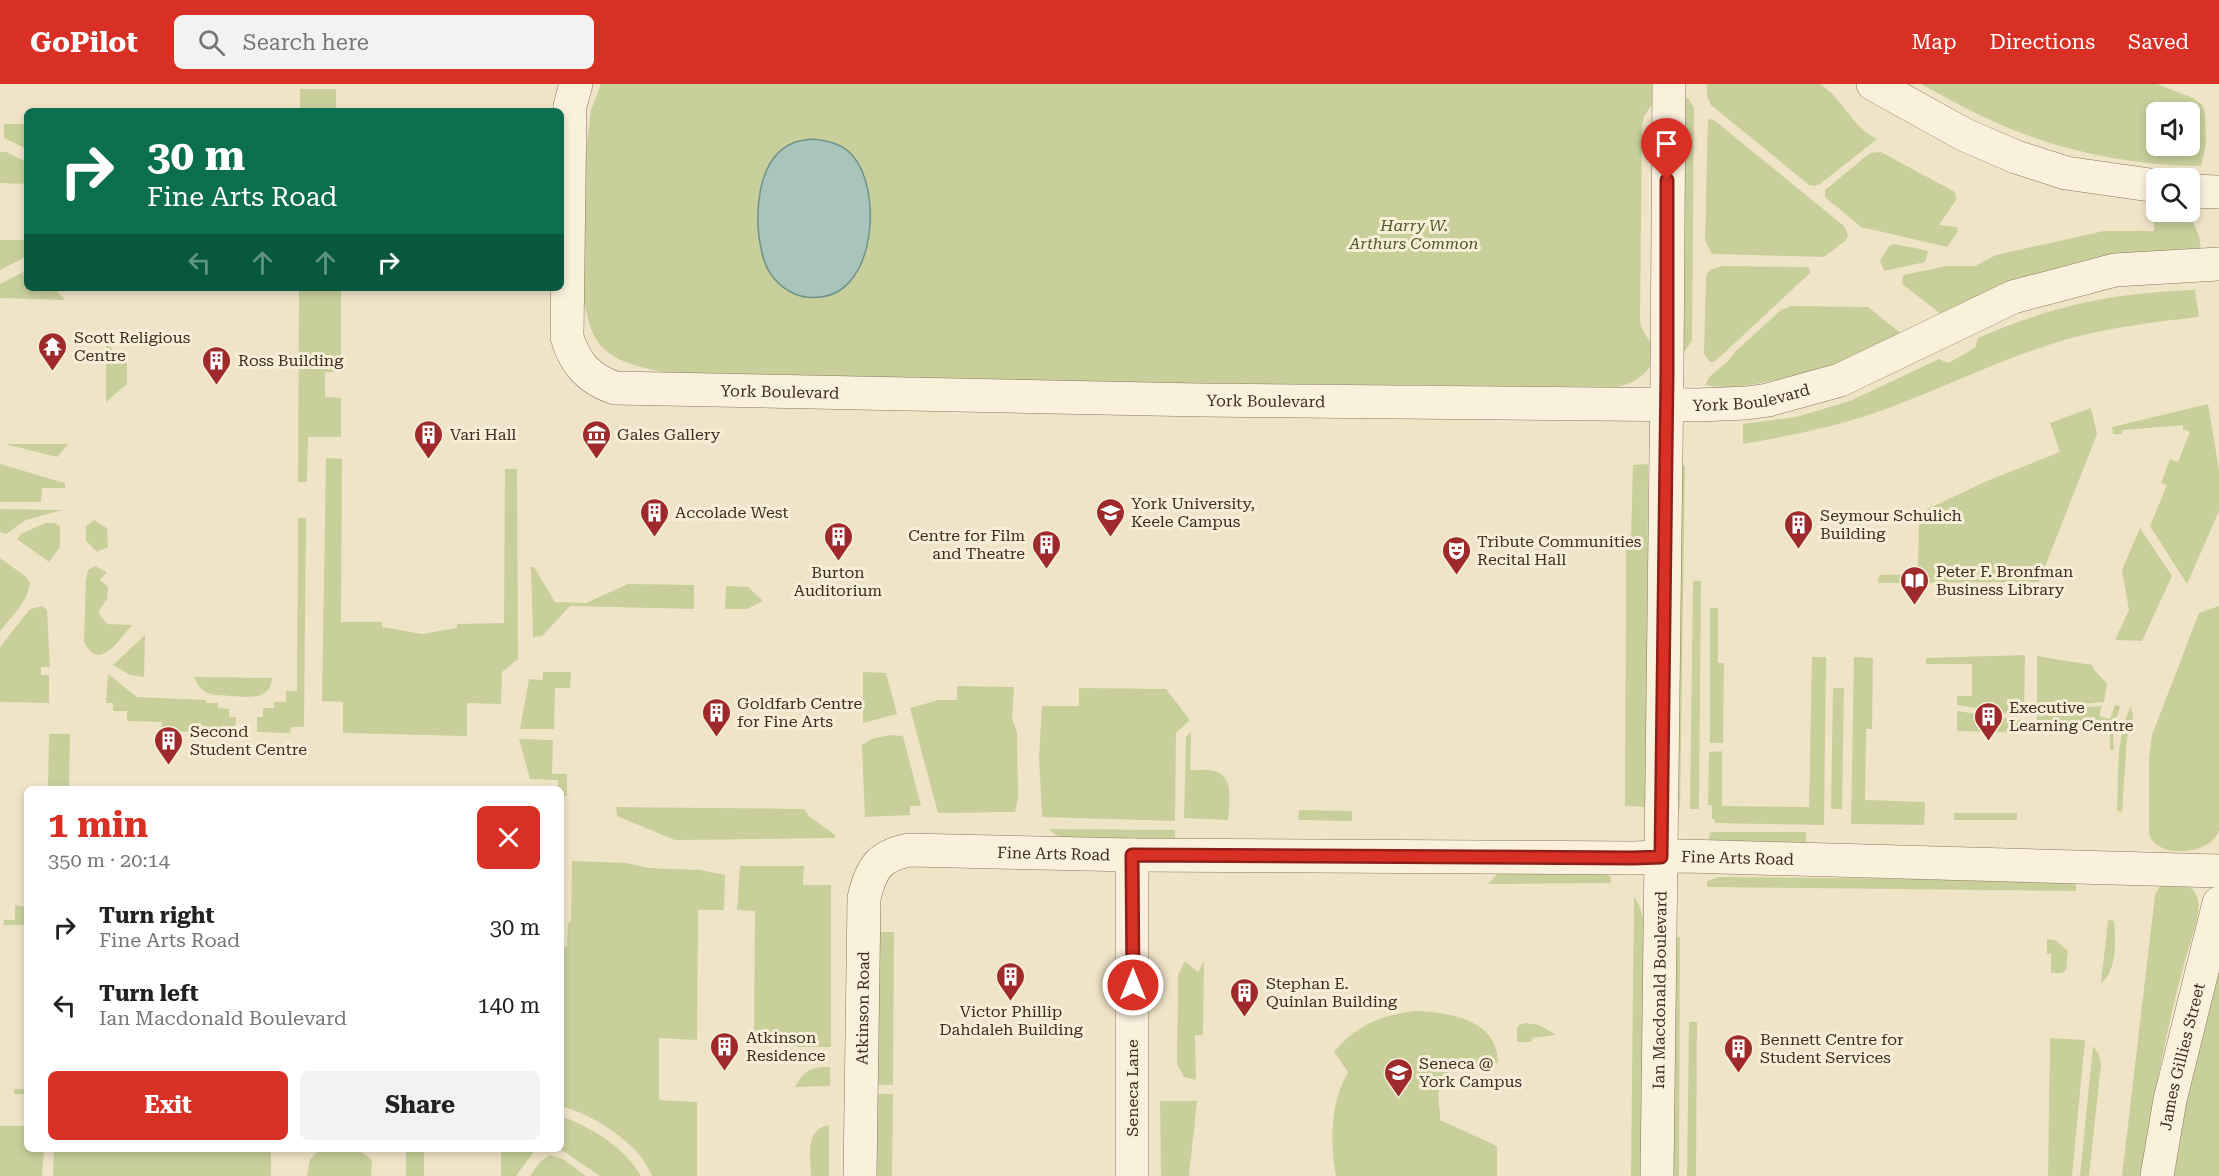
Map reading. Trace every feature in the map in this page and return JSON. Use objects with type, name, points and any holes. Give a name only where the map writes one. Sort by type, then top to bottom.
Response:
[{"type":"street","name":"York Boulevard","points":[[576,84],[570,106],[567,337],[572,354],[597,382],[615,388],[1188,400],[1698,405],[1747,403],[1768,400],[1840,380],[2013,297],[2115,270],[2219,264]]},
{"type":"street","name":"Ian Macdonald Boulevard","points":[[1657,1176],[1669,84]]},
{"type":"street","points":[[1873,84],[1965,135],[2016,157],[2066,173],[2146,184]]},
{"type":"street","points":[[2200,191],[2219,192]]},
{"type":"street","name":"Fine Arts Road","points":[[894,853],[909,850],[1132,855],[1633,858],[1702,856],[2219,871]]},
{"type":"street","name":"Atkinson Road","points":[[861,1176],[864,898],[869,878],[876,867],[883,859],[894,853]]},
{"type":"street","name":"Seneca Lane","points":[[1132,855],[1132,1176]]},
{"type":"street","name":"James Gillies Street","points":[[2157,1176],[2170,1100],[2219,903]]},
{"type":"green space","name":"Harry W. Arthurs Common","points":[[601,84],[1654,84],[1653,103],[1644,116],[1642,126],[1640,320],[1643,331],[1652,346],[1652,362],[1638,379],[1616,387],[1153,383],[672,374],[640,367],[611,354],[596,339],[588,321],[584,302],[585,162],[591,110]]},
{"type":"green space","points":[[1707,84],[1820,84],[1835,97],[1861,128],[1877,139],[1820,184],[1809,185],[1711,105],[1707,96]]},
{"type":"green space","points":[[1921,84],[2157,84],[2198,102],[2146,102],[2146,156],[2200,156],[2200,103],[2205,113],[2206,143],[2201,166],[2123,160],[2073,149],[2023,134],[1969,110]]},
{"type":"green space","points":[[300,89],[336,89],[336,108],[300,108]]},
{"type":"green space","points":[[1683,98],[1688,98],[1694,108],[1692,340],[1685,351],[1681,351]]},
{"type":"green space","points":[[1708,119],[1714,120],[1844,226],[1848,235],[1846,240],[1824,257],[1712,254],[1705,240]]},
{"type":"green space","points":[[4,124],[24,124],[24,148],[4,138]]},
{"type":"green space","points":[[0,152],[6,152],[24,161],[24,184],[0,183]]},
{"type":"green space","points":[[1881,152],[1955,192],[1956,200],[1939,225],[1957,227],[1958,231],[1947,247],[1861,227],[1825,197],[1825,190],[1870,153]]},
{"type":"green space","points":[[2154,222],[2193,222],[2201,249],[2081,262],[2020,280],[1941,314],[1902,284],[1903,275],[1947,266],[1975,266],[1996,255],[2104,231],[2154,231]]},
{"type":"green space","points":[[0,240],[24,240],[24,258],[0,270]]},
{"type":"green space","points":[[1894,244],[1926,250],[1928,252],[1925,262],[1884,271],[1880,261],[1889,246]]},
{"type":"green space","points":[[1722,266],[1807,267],[1810,273],[1722,355],[1714,362],[1710,362],[1704,354],[1706,276],[1709,270]]},
{"type":"green space","points":[[24,272],[24,291],[57,291],[65,300],[0,298],[0,284]]},
{"type":"green space","points":[[2195,290],[2199,317],[2117,328],[2068,339],[2002,362],[1876,413],[1819,429],[1743,444],[1743,424],[1796,417],[1850,401],[1939,359],[1948,363],[1975,348],[1978,338],[2033,317],[2110,298]]},
{"type":"green space","points":[[299,291],[341,291],[341,372],[325,372],[325,397],[341,398],[341,437],[308,437],[307,482],[298,482]]},
{"type":"green space","points":[[1791,306],[1868,307],[1903,335],[1852,357],[1803,374],[1743,386],[1705,385],[1709,377],[1736,351],[1781,310]]},
{"type":"green space","points":[[106,343],[127,363],[127,384],[106,402]]},
{"type":"green space","points":[[2208,404],[2219,470],[2219,511],[2187,584],[2150,526],[2167,485],[2161,483],[2170,459],[2178,462],[2190,432],[2183,429],[2183,425],[2123,430],[2122,434],[2113,434],[2112,427]]},
{"type":"green space","points":[[2091,408],[2097,434],[2039,582],[1878,583],[1879,575],[1918,574],[1919,513],[1987,481],[2060,452],[2050,423]]},
{"type":"green space","points":[[5,444],[68,444],[57,457]]},
{"type":"green space","points":[[326,458],[342,459],[341,622],[382,622],[382,627],[422,634],[457,628],[457,624],[504,623],[505,469],[517,469],[518,659],[502,672],[501,704],[467,703],[467,736],[343,733],[343,702],[322,701]]},
{"type":"green space","points":[[0,464],[65,483],[65,488],[42,488],[41,502],[0,502]]},
{"type":"green space","points":[[1648,464],[1647,807],[1625,806],[1626,539],[1631,539],[1633,465]]},
{"type":"green space","points":[[1679,465],[1685,465],[1680,812],[1677,792]]},
{"type":"green space","points":[[0,509],[63,510],[26,520],[6,534],[0,532]]},
{"type":"green space","points":[[298,518],[306,518],[304,727],[291,727],[290,733],[257,732],[257,717],[263,717],[263,708],[274,708],[274,702],[286,702],[286,691],[297,691]]},
{"type":"green space","points":[[94,520],[107,528],[108,547],[97,552],[86,541],[86,526]]},
{"type":"green space","points":[[45,523],[60,526],[60,547],[49,562],[17,539],[21,534]]},
{"type":"green space","points":[[2140,528],[2172,576],[2142,641],[2115,640],[2129,610],[2122,570]]},
{"type":"green space","points":[[0,558],[30,582],[23,602],[0,631]]},
{"type":"green space","points":[[95,566],[107,572],[100,580],[108,587],[107,599],[98,612],[107,624],[132,625],[108,651],[96,655],[84,641],[86,580],[88,570]]},
{"type":"green space","points":[[531,567],[534,567],[555,602],[586,603],[628,584],[694,585],[694,609],[570,606],[542,636],[533,637]]},
{"type":"green space","points":[[1693,581],[1701,581],[1699,809],[1690,809]]},
{"type":"green space","points":[[726,586],[748,587],[763,601],[747,609],[725,609]]},
{"type":"green space","points":[[42,606],[47,610],[50,667],[41,667],[41,675],[49,675],[49,703],[0,702],[0,647],[30,609]]},
{"type":"green space","points":[[2219,606],[2219,830],[2214,839],[2206,845],[2195,849],[2171,851],[2153,841],[2149,832],[2149,759],[2152,735],[2199,613]]},
{"type":"green space","points":[[1710,608],[1718,608],[1718,663],[1724,663],[1723,743],[1710,743]]},
{"type":"green space","points":[[145,635],[144,677],[130,675],[113,665]]},
{"type":"green space","points":[[2025,655],[2024,716],[1957,705],[1957,696],[1972,696],[1972,664],[1926,664],[1926,658]]},
{"type":"green space","points":[[2037,656],[2092,665],[2107,684],[2104,702],[2037,708]]},
{"type":"green space","points":[[1812,657],[1826,657],[1824,825],[1715,823],[1712,819],[1712,805],[1708,805],[1709,752],[1722,751],[1722,806],[1809,807]]},
{"type":"green space","points":[[1854,657],[1873,658],[1872,729],[1866,729],[1865,800],[1925,802],[1924,825],[1851,824]]},
{"type":"green space","points":[[543,672],[571,672],[570,688],[555,688],[554,729],[520,729],[529,679],[543,680]]},
{"type":"green space","points":[[863,672],[886,673],[897,714],[863,723]]},
{"type":"green space","points":[[108,674],[137,697],[206,700],[206,703],[218,703],[218,708],[229,709],[229,717],[236,717],[235,733],[161,731],[162,722],[127,721],[127,711],[113,711],[113,703],[106,703]]},
{"type":"green space","points":[[194,677],[272,678],[271,685],[263,694],[244,697],[207,693]]},
{"type":"green space","points":[[957,686],[1014,687],[1012,718],[1017,732],[1018,799],[1015,812],[938,813],[910,708],[939,700],[957,700]]},
{"type":"green space","points":[[1079,688],[1166,689],[1190,720],[1176,733],[1175,821],[1042,817],[1039,756],[1042,706],[1079,706]]},
{"type":"green space","points":[[1833,688],[1844,688],[1842,809],[1831,809]]},
{"type":"green space","points":[[2115,705],[2120,706],[2113,733],[2114,750],[2110,750],[2110,731],[2050,730],[2050,734],[2037,733],[2037,711],[2102,706],[2099,716],[2110,719]]},
{"type":"green space","points":[[2131,706],[2133,718],[2127,738],[2122,812],[2117,811],[2120,744]]},
{"type":"green space","points":[[1957,711],[2024,721],[2024,733],[1957,731]]},
{"type":"green space","points":[[1191,732],[1190,770],[1215,771],[1226,779],[1230,799],[1228,820],[1184,818],[1186,737]]},
{"type":"green space","points":[[49,734],[70,734],[69,786],[48,786]]},
{"type":"green space","points":[[891,735],[903,736],[921,806],[910,806],[910,815],[865,817],[862,745],[874,738]]},
{"type":"green space","points":[[519,739],[553,740],[552,774],[567,774],[567,796],[564,796],[564,786],[558,786],[558,780],[530,779]]},
{"type":"green space","points":[[616,807],[804,809],[809,816],[835,835],[835,838],[675,840],[617,816]]},
{"type":"green space","points":[[1299,810],[1352,811],[1352,821],[1298,820]]},
{"type":"green space","points":[[1954,813],[2017,813],[2017,820],[1954,820]]},
{"type":"green space","points":[[1049,829],[1175,830],[1175,840],[1065,838]]},
{"type":"green space","points":[[1710,832],[1806,832],[1806,844],[1717,842],[1709,840]]},
{"type":"green space","points":[[572,861],[627,863],[648,868],[700,870],[725,875],[724,910],[698,910],[697,1040],[659,1038],[659,1100],[697,1102],[697,1176],[652,1176],[639,1154],[621,1137],[592,1119],[564,1107],[564,947],[567,947],[568,923],[571,922]]},
{"type":"green space","points":[[740,866],[804,866],[803,885],[831,885],[831,1047],[799,1047],[778,1040],[754,1038],[755,911],[737,910]]},
{"type":"green space","points":[[1498,873],[1603,873],[1611,877],[1611,883],[1488,884]]},
{"type":"green space","points":[[1719,877],[2069,880],[2076,882],[2076,891],[1707,887],[1707,881]]},
{"type":"green space","points":[[2171,881],[2186,885],[2195,893],[2198,903],[2197,920],[2165,1043],[2141,1176],[2122,1176],[2155,895],[2160,886]]},
{"type":"green space","points":[[1634,896],[1645,924],[1642,1176],[1631,1176]]},
{"type":"green space","points":[[15,905],[24,906],[24,925],[3,925],[4,920],[15,920]]},
{"type":"green space","points":[[2108,920],[2114,921],[2114,955],[2110,971],[2101,983]]},
{"type":"green space","points":[[875,932],[894,932],[893,1085],[874,1085]]},
{"type":"green space","points":[[1675,937],[1680,937],[1679,1176],[1673,1176]]},
{"type":"green space","points":[[2047,939],[2055,940],[2068,951],[2066,970],[2062,973],[2051,973],[2051,954],[2047,954]]},
{"type":"green space","points":[[2219,959],[2219,1176],[2173,1176],[2193,1066]]},
{"type":"green space","points":[[1185,961],[1198,972],[1204,961],[1203,1035],[1195,1035],[1196,1080],[1184,1077],[1177,1064],[1178,975]]},
{"type":"green space","points":[[1415,1011],[1442,1013],[1469,1021],[1490,1036],[1496,1048],[1498,1063],[1451,1064],[1440,1087],[1438,1098],[1440,1120],[1497,1146],[1497,1176],[1336,1176],[1333,1122],[1338,1097],[1348,1072],[1334,1052],[1351,1035],[1370,1023],[1392,1015]]},
{"type":"green space","points":[[1689,1022],[1697,1022],[1696,1176],[1687,1176]]},
{"type":"green space","points":[[1525,1023],[1539,1025],[1556,1035],[1532,1038],[1532,1042],[1517,1042],[1517,1028]]},
{"type":"green space","points":[[2050,1038],[2085,1040],[2072,1176],[2048,1176]]},
{"type":"green space","points":[[2093,1046],[2099,1055],[2101,1064],[2089,1176],[2080,1176]]},
{"type":"green space","points":[[818,1067],[830,1067],[830,1086],[795,1087],[801,1077],[809,1071]]},
{"type":"green space","points":[[14,1089],[24,1089],[24,1094],[14,1094]]},
{"type":"green space","points":[[874,1094],[893,1094],[892,1176],[873,1176]]},
{"type":"green space","points":[[1160,1101],[1197,1101],[1189,1176],[1161,1176]]},
{"type":"green space","points":[[564,1117],[607,1140],[626,1156],[641,1176],[600,1176],[564,1152]]},
{"type":"green space","points":[[829,1125],[829,1176],[811,1176],[812,1138],[821,1128]]},
{"type":"green space","points":[[0,1126],[24,1126],[24,1152],[44,1152],[42,1176],[0,1176]]},
{"type":"green space","points":[[54,1152],[271,1152],[271,1176],[53,1176]]},
{"type":"green space","points":[[318,1152],[361,1152],[372,1161],[371,1176],[307,1176],[310,1159]]},
{"type":"green space","points":[[406,1152],[424,1152],[424,1176],[406,1176]]},
{"type":"green space","points":[[501,1152],[534,1152],[516,1176],[501,1176]]},
{"type":"green space","points":[[549,1155],[563,1159],[586,1176],[530,1176],[539,1163]]},
{"type":"water","points":[[811,139],[833,143],[852,155],[862,171],[868,191],[870,213],[869,236],[863,258],[853,277],[839,291],[814,298],[795,294],[783,287],[769,272],[759,239],[758,224],[760,191],[771,162],[780,151],[793,143]]},
{"type":"place","name":"Scott Religious Centre","points":[[53,372]]},
{"type":"place","name":"Ross Building","points":[[217,386]]},
{"type":"place","name":"Vari Hall","points":[[429,460]]},
{"type":"place","name":"Gales Gallery","points":[[596,460]]},
{"type":"place","name":"Accolade West","points":[[654,538]]},
{"type":"place","name":"York University, Keele Campus","points":[[1110,538]]},
{"type":"place","name":"Seymour Schulich Building","points":[[1799,550]]},
{"type":"place","name":"Burton Auditorium","points":[[838,562]]},
{"type":"place","name":"Centre for Film and Theatre","points":[[1046,570]]},
{"type":"place","name":"Tribute Communities Recital Hall","points":[[1456,576]]},
{"type":"place","name":"Peter F. Bronfman Business Library","points":[[1915,606]]},
{"type":"place","name":"Goldfarb Centre for Fine Arts","points":[[716,738]]},
{"type":"place","name":"Executive Learning Centre","points":[[1988,742]]},
{"type":"place","name":"Second Student Centre","points":[[169,766]]},
{"type":"place","name":"Victor Phillip Dahdaleh Building","points":[[1011,1002]]},
{"type":"place","name":"Stephan E. Quinlan Building","points":[[1245,1018]]},
{"type":"place","name":"Atkinson Residence","points":[[725,1072]]},
{"type":"place","name":"Bennett Centre for Student Services","points":[[1739,1074]]},
{"type":"place","name":"Seneca @ York Campus","points":[[1398,1098]]},
{"type":"route","points":[[1133,985],[1132,855],[1661,857],[1667,180]]}]
